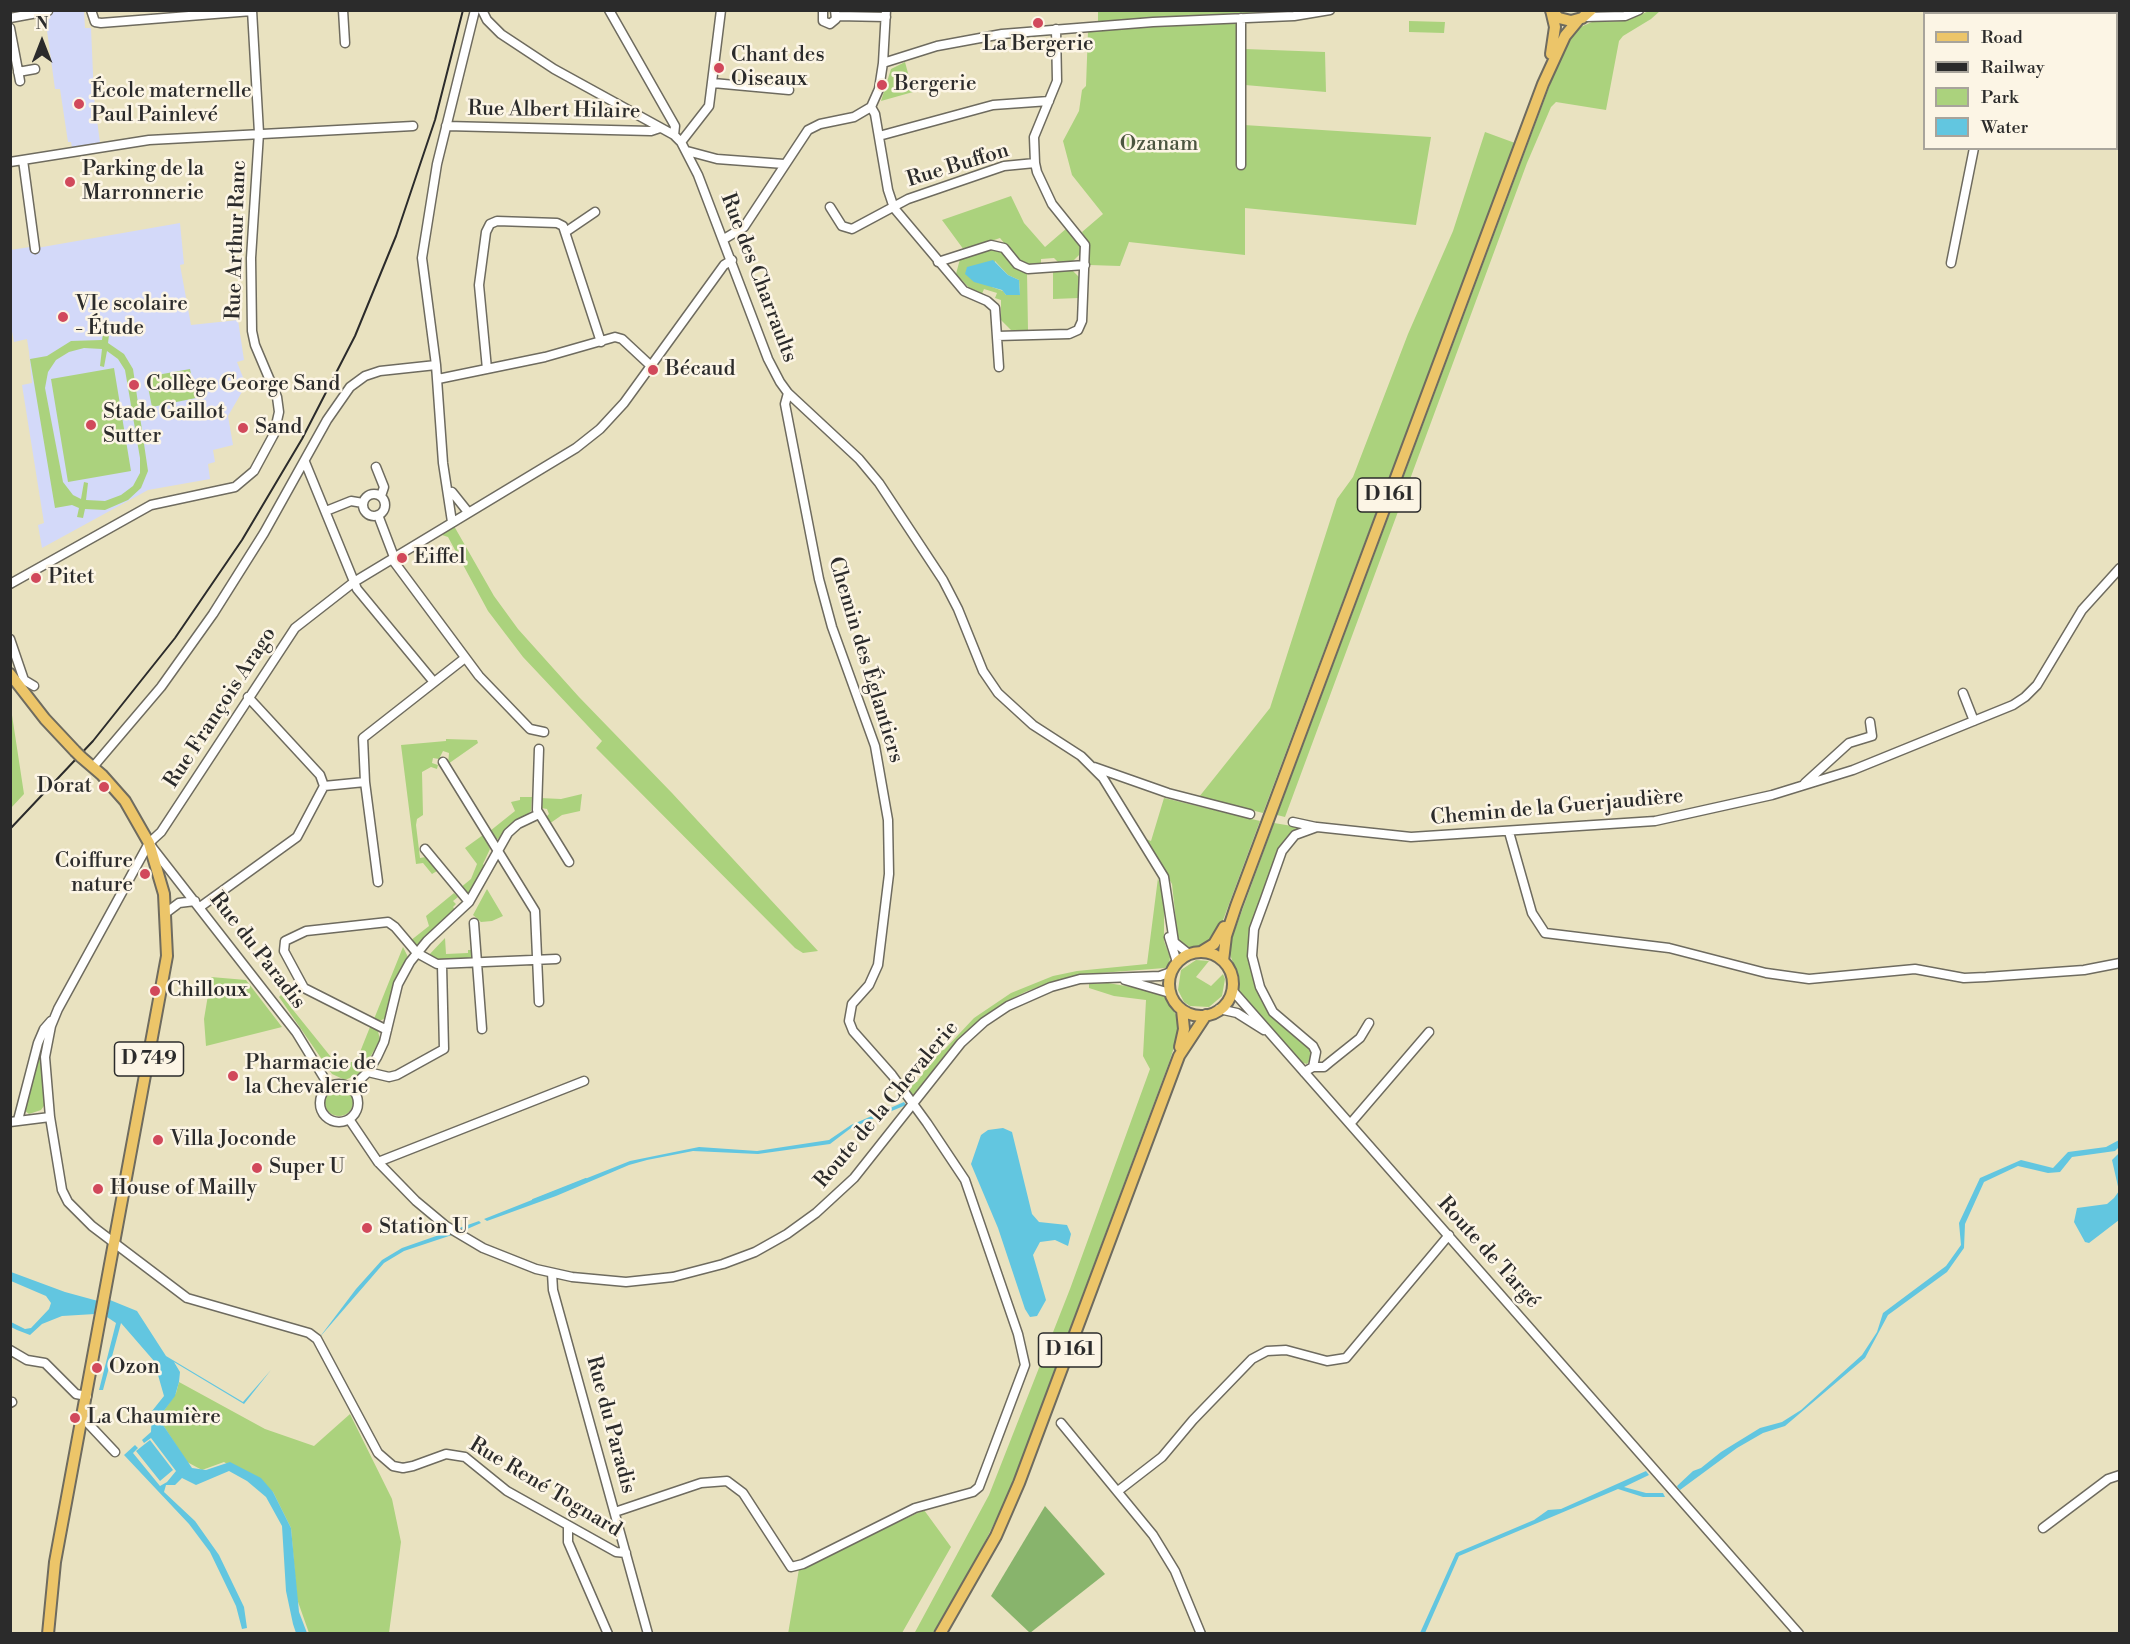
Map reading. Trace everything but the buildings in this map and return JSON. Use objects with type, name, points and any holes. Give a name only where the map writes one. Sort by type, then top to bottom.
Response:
[{"type":"main road","points":[[1551,10],[1563,20],[1584,16]]},
{"type":"main road","name":"D 161","points":[[1543,84],[1555,35],[1551,10]]},
{"type":"main road","name":"D 161","points":[[1223,961],[1226,936],[1236,906],[1543,84],[1565,36],[1584,16]]},
{"type":"main road","name":"D 749","points":[[10,674],[45,719],[125,801],[149,843],[159,872],[167,912],[165,970],[56,1562],[48,1634]]},
{"type":"main road","name":"D 161","points":[[1201,952],[1214,944],[1236,906]]},
{"type":"main road","points":[[1201,952],[1217,956],[1223,961],[1232,980],[1232,990],[1220,1009],[1206,1015],[1182,1010],[1170,993],[1171,972],[1177,962],[1189,954],[1201,952]]},
{"type":"main road","name":"D 161","points":[[940,1634],[996,1536],[1019,1483],[1179,1056],[1184,1029],[1182,1010]]},
{"type":"main road","name":"D 161","points":[[1179,1056],[1206,1015]]},
{"type":"street","points":[[91,10],[95,22],[190,13],[252,11]]},
{"type":"street","points":[[343,10],[345,43]]},
{"type":"street","name":"Rue des Charraults","points":[[482,10],[487,20],[501,34],[554,69],[677,136],[687,151],[724,239],[768,359],[788,393],[859,459],[879,483],[947,587],[983,671],[998,693],[1033,725],[1094,767],[1164,878],[1168,896],[1169,925],[1174,942],[1189,954]]},
{"type":"street","points":[[609,10],[677,136],[690,129],[704,116],[709,106],[721,10]]},
{"type":"street","points":[[724,239],[744,227],[803,135],[813,126],[854,117],[871,107],[879,89],[886,14],[836,13],[833,23],[825,23],[821,16],[823,10]]},
{"type":"street","points":[[883,63],[973,38],[1056,29],[1313,14],[1330,10]]},
{"type":"street","points":[[1584,16],[1625,16],[1639,10]]},
{"type":"street","points":[[10,18],[48,11]]},
{"type":"street","name":"Rue Arthur Ranc","points":[[10,584],[151,505],[235,487],[246,479],[259,462],[277,427],[279,412],[277,397],[255,345],[252,331],[251,258],[259,133],[252,11]]},
{"type":"street","points":[[456,520],[445,474],[438,379],[422,258],[428,213],[446,126],[474,14],[487,20]]},
{"type":"street","points":[[1241,165],[1242,18]]},
{"type":"street","points":[[10,28],[19,76],[34,69]]},
{"type":"street","points":[[997,336],[1069,334],[1078,330],[1082,321],[1085,245],[1052,204],[1036,172],[1035,164],[1034,137],[1057,81],[1056,29]]},
{"type":"street","points":[[713,83],[789,90]]},
{"type":"street","points":[[879,136],[993,105],[1048,101]]},
{"type":"street","points":[[871,107],[894,208],[967,294],[992,304],[996,313],[999,367]]},
{"type":"street","points":[[10,162],[149,140],[413,126]]},
{"type":"street","name":"Rue Albert Hilaire","points":[[446,126],[651,131],[660,128]]},
{"type":"street","points":[[1951,264],[1974,150]]},
{"type":"street","points":[[687,151],[717,159],[784,165]]},
{"type":"street","points":[[23,160],[35,249]]},
{"type":"street","name":"Rue Buffon","points":[[830,207],[842,226],[852,229],[908,199],[1004,166],[1035,164]]},
{"type":"street","points":[[567,231],[595,212]]},
{"type":"street","points":[[487,369],[479,285],[490,224],[497,221],[557,223],[567,231],[601,342]]},
{"type":"street","points":[[938,262],[991,245],[1004,248],[1017,264],[1028,269],[1085,265]]},
{"type":"street","name":"Rue François Arago","points":[[55,1017],[149,843],[161,832],[295,628],[354,582],[589,438],[618,410],[724,265],[732,260]]},
{"type":"street","points":[[438,379],[615,338],[622,339],[651,366]]},
{"type":"street","points":[[93,767],[161,687],[213,614],[264,533],[327,420],[350,387],[365,376],[390,370],[436,365]]},
{"type":"street","name":"Chemin des Églantiers","points":[[788,393],[784,404],[819,579],[832,627],[874,746],[888,820],[888,874],[878,965],[875,976],[849,1012],[849,1021],[853,1031],[886,1068],[913,1104],[965,1180],[1023,1351],[1025,1365],[1022,1379],[979,1486]]},
{"type":"street","points":[[305,462],[354,582],[434,681]]},
{"type":"street","points":[[376,467],[384,487],[381,496],[385,505],[378,515]]},
{"type":"street","points":[[445,474],[453,495],[468,512]]},
{"type":"street","points":[[363,503],[372,494],[381,496]]},
{"type":"street","points":[[326,511],[351,501],[363,503]]},
{"type":"street","points":[[363,503],[367,514],[378,515]]},
{"type":"street","points":[[378,515],[393,558],[465,658],[530,729],[544,732]]},
{"type":"street","name":"Chemin de la Guerjaudière","points":[[1293,822],[1317,827],[1411,837],[1509,832],[1655,821],[1709,811],[1803,786],[1853,770],[2013,705],[2037,685],[2082,610],[2120,568]]},
{"type":"street","points":[[10,639],[24,680],[34,686]]},
{"type":"street","points":[[378,882],[365,782],[363,738],[465,658]]},
{"type":"street","points":[[1963,693],[1974,721]]},
{"type":"street","points":[[167,912],[179,903],[197,904],[297,837],[324,786],[320,775],[248,697]]},
{"type":"street","points":[[1803,786],[1849,743],[1872,736],[1870,722]]},
{"type":"street","points":[[539,749],[536,805],[539,814],[569,862]]},
{"type":"street","points":[[443,762],[535,910],[539,1002]]},
{"type":"street","points":[[1094,767],[1168,794],[1250,814]]},
{"type":"street","points":[[324,786],[365,782]]},
{"type":"street","points":[[351,1088],[368,1072],[377,1057],[387,1030],[398,984],[417,953],[469,902],[497,849],[518,824],[539,814]]},
{"type":"street","points":[[1312,1067],[1316,1052],[1313,1046],[1273,1012],[1260,987],[1252,942],[1254,929],[1282,851],[1295,836],[1317,827]]},
{"type":"street","points":[[1509,832],[1532,913],[1545,933],[1669,948],[1766,974],[1809,979],[1915,969],[1964,978],[1986,977],[2084,970],[2120,963]]},
{"type":"street","name":"Rue du Paradis","points":[[149,843],[296,1032],[329,1086]]},
{"type":"street","points":[[425,849],[469,902]]},
{"type":"street","points":[[387,1030],[304,988],[283,945],[290,937],[306,931],[388,922],[417,953],[442,965],[556,959]]},
{"type":"street","points":[[474,922],[482,1029]]},
{"type":"street","points":[[1169,925],[1171,947],[1177,962]]},
{"type":"street","points":[[368,1072],[389,1077],[397,1075],[444,1049],[442,965]]},
{"type":"street","name":"Route de la Chevalerie","points":[[552,1274],[608,1281],[657,1279],[704,1270],[755,1252],[794,1229],[831,1201],[854,1178],[961,1043],[995,1013],[1051,987],[1080,979],[1160,976],[1171,972]]},
{"type":"street","name":"Route de la Chevalerie","points":[[1113,978],[1160,988],[1170,993]]},
{"type":"street","name":"Route de Targé","points":[[1232,990],[1799,1634]]},
{"type":"street","name":"Route de Targé","points":[[1220,1009],[1237,1013],[1272,1035]]},
{"type":"street","points":[[50,1117],[14,1121],[38,1043],[44,1029],[55,1017]]},
{"type":"street","name":"Rue René Tognard","points":[[55,1017],[45,1057],[50,1117],[64,1197],[92,1226],[187,1298],[300,1328],[317,1340],[384,1461],[403,1468],[446,1454],[465,1457],[507,1491],[616,1552],[626,1553]]},
{"type":"street","points":[[1304,1072],[1312,1067],[1324,1067],[1364,1034],[1369,1023]]},
{"type":"street","points":[[1350,1124],[1429,1032]]},
{"type":"street","points":[[378,1162],[584,1081]]},
{"type":"street","points":[[337,1084],[351,1088],[358,1098],[358,1105],[350,1119],[338,1122],[324,1116],[319,1103],[321,1096],[329,1086],[337,1084]]},
{"type":"street","points":[[350,1119],[378,1162],[416,1202],[455,1232],[500,1256],[552,1274]]},
{"type":"street","points":[[1118,1491],[1162,1457],[1193,1420],[1252,1359],[1267,1351],[1286,1350],[1327,1360],[1337,1361],[1346,1358],[1449,1235]]},
{"type":"street","name":"Rue du Paradis","points":[[552,1274],[553,1290],[615,1512],[701,1483],[726,1481],[743,1493],[790,1567],[803,1564],[915,1508],[973,1492],[979,1486]]},
{"type":"street","points":[[10,1350],[27,1360],[45,1363],[76,1394],[87,1396]]},
{"type":"street","points":[[83,1418],[115,1452]]},
{"type":"street","points":[[1061,1423],[1153,1535],[1175,1571],[1201,1634]]},
{"type":"street","points":[[2043,1528],[2108,1479],[2120,1475]]},
{"type":"street","points":[[615,1512],[648,1634]]},
{"type":"street","points":[[568,1526],[568,1542],[608,1634]]},
{"type":"shaded area","points":[[48,11],[84,11],[85,28],[91,28],[94,97],[100,143],[72,148],[71,142],[68,142],[60,89],[55,89],[45,16],[49,15]]},
{"type":"shaded area","name":"Collège George Sand","points":[[180,223],[184,264],[180,265],[191,325],[238,320],[244,360],[237,362],[246,385],[228,416],[233,445],[213,450],[215,462],[208,464],[210,479],[148,490],[42,548],[38,525],[44,523],[22,385],[32,383],[29,352],[27,339],[14,342],[10,321],[10,250],[30,247],[31,249]]},
{"type":"green space","name":"Ozanam","points":[[1098,10],[1339,11],[1309,19],[1245,21],[1245,49],[1325,52],[1326,92],[1245,85],[1244,125],[1431,137],[1416,225],[1245,208],[1245,255],[1129,242],[1120,266],[1089,265],[1090,248],[1082,232],[1103,214],[1072,175],[1063,141],[1079,111],[1082,90],[1086,86],[1088,31],[1098,22]]},
{"type":"green space","points":[[1649,11],[1660,11],[1619,41],[1606,110],[1556,102],[1551,107],[1527,163],[1285,817],[1277,815],[1563,50],[1576,29],[1592,22],[1625,21]]},
{"type":"green space","points":[[1409,21],[1445,22],[1444,33],[1409,32]]},
{"type":"green space","points":[[905,62],[913,92],[881,101],[891,69]]},
{"type":"green space","points":[[1485,132],[1515,143],[1263,813],[1199,797],[1270,708],[1337,499],[1353,477],[1408,334],[1453,231]]},
{"type":"green space","points":[[1011,196],[1024,223],[1045,247],[1067,228],[1079,242],[1082,252],[1073,261],[1058,262],[1054,258],[1041,259],[1041,264],[1028,265],[1019,261],[1000,238],[964,250],[942,220]]},
{"type":"green space","points":[[991,248],[1003,251],[1027,272],[1028,330],[1011,330],[1001,320],[1001,300],[995,298],[997,293],[984,289],[982,294],[972,291],[956,274],[960,259]],"holes":[[[995,261],[1008,275],[1019,280],[1020,295],[1006,295],[1003,291],[992,287]]]},
{"type":"green space","points":[[1070,268],[1080,278],[1079,298],[1053,299],[1053,269]]},
{"type":"green space","points":[[103,334],[109,335],[108,343],[124,354],[133,369],[148,471],[141,488],[128,500],[105,510],[85,509],[83,518],[77,517],[79,508],[72,505],[55,508],[30,359],[47,356],[71,341],[102,340]],"holes":[[[84,348],[102,349],[100,366],[104,367],[107,351],[118,359],[125,370],[140,458],[140,473],[133,486],[121,495],[105,501],[86,500],[88,483],[84,482],[81,499],[73,495],[63,482],[45,388],[48,372],[56,360],[69,352]]]},
{"type":"green space","name":"Stade Gaillot Sutter","points":[[114,368],[131,471],[68,482],[51,379]]},
{"type":"green space","points":[[190,369],[196,398],[152,407],[146,377]]},
{"type":"green space","points":[[454,526],[494,596],[518,629],[818,951],[803,953],[795,948],[596,748],[602,741],[523,657],[488,611],[448,537],[439,534]]},
{"type":"green space","points":[[10,702],[24,794],[11,808],[10,808]]},
{"type":"green space","points":[[446,739],[477,740],[478,743],[448,764],[449,753],[443,751],[439,759],[433,758],[432,763],[438,765],[437,769],[431,767],[422,772],[423,815],[417,819],[416,825],[420,858],[426,857],[437,871],[432,874],[423,863],[416,864],[401,745],[446,741]]},
{"type":"green space","points":[[582,794],[580,811],[562,815],[549,824],[546,817],[549,814],[547,809],[541,808],[540,798],[561,799]]},
{"type":"green space","points":[[520,797],[532,797],[531,811],[498,839],[493,838],[490,831],[515,811],[511,802],[520,800]]},
{"type":"green space","points":[[1164,798],[1260,821],[1222,923],[1210,942],[1204,946],[1188,948],[1178,940],[1172,884],[1146,839],[1151,841]]},
{"type":"green space","points":[[1274,823],[1304,828],[1286,839],[1278,851],[1250,929],[1248,957],[1261,1000],[1276,1019],[1309,1048],[1312,1057],[1307,1064],[1300,1062],[1240,993],[1236,971],[1228,949]]},
{"type":"green space","points":[[483,835],[490,849],[483,864],[485,866],[468,894],[460,888],[471,879],[477,864],[465,848]]},
{"type":"green space","points":[[1158,878],[1164,901],[1164,941],[1170,957],[1169,965],[1165,968],[1087,974],[1051,982],[1025,992],[1000,1005],[975,1024],[948,1051],[914,1095],[909,1093],[901,1082],[917,1082],[940,1047],[944,1050],[974,1018],[1011,993],[1053,976],[1077,971],[1147,964]]},
{"type":"green space","points":[[487,889],[503,916],[492,921],[481,922],[473,915]]},
{"type":"green space","points":[[454,893],[458,897],[453,901],[456,904],[453,907],[456,911],[419,945],[413,945],[410,941],[429,926],[426,916]]},
{"type":"green space","points":[[445,938],[446,954],[468,953],[468,950],[472,950],[472,958],[438,960],[428,956]]},
{"type":"green space","points":[[403,947],[408,957],[394,984],[386,1018],[379,1021],[374,1019]]},
{"type":"green space","points":[[1196,960],[1209,961],[1196,977],[1211,986],[1223,974],[1225,979],[1222,996],[1209,1007],[1190,1006],[1184,1002],[1178,990],[1181,970]]},
{"type":"green space","points":[[211,977],[246,980],[282,1027],[206,1046],[204,1019]]},
{"type":"green space","points":[[1108,983],[1155,991],[1165,997],[1178,1018],[1179,1031],[1008,1495],[981,1550],[933,1633],[914,1634],[989,1495],[1070,1289],[1150,1069],[1143,1056],[1146,1000],[1114,996],[1089,988],[1089,984]]},
{"type":"green space","points":[[281,995],[335,1062],[356,1062],[370,1027],[378,1031],[380,1040],[361,1073],[345,1080],[332,1074],[279,997]]},
{"type":"green space","points":[[46,1029],[42,1057],[46,1103],[41,1110],[29,1114],[24,1110]]},
{"type":"green space","points":[[339,1088],[349,1092],[353,1102],[349,1112],[339,1116],[329,1112],[325,1102],[329,1092]]},
{"type":"green space","points":[[179,1382],[265,1429],[314,1446],[350,1414],[392,1499],[401,1542],[389,1633],[309,1633],[297,1599],[291,1528],[273,1492],[224,1462],[202,1470],[187,1462],[161,1422],[163,1412],[176,1393]]},
{"type":"green space","points":[[1045,1506],[1105,1574],[1030,1633],[991,1596]]},
{"type":"green space","points":[[924,1510],[951,1547],[902,1633],[788,1634],[799,1569]]},
{"type":"water","points":[[993,260],[1008,275],[1019,280],[1020,295],[1006,295],[1002,290],[974,282],[965,274],[967,267]]},
{"type":"water","points":[[904,1102],[906,1105],[851,1128],[830,1144],[758,1154],[693,1151],[647,1160],[487,1221],[484,1219],[630,1161],[699,1147],[757,1151],[829,1140],[851,1125]]},
{"type":"water","points":[[1003,1128],[1012,1132],[1032,1214],[1039,1222],[1067,1225],[1071,1234],[1068,1246],[1055,1240],[1040,1242],[1033,1255],[1046,1300],[1037,1316],[1030,1317],[1025,1309],[998,1228],[971,1164],[981,1135],[988,1130]]},
{"type":"water","points":[[2119,1140],[2119,1147],[2115,1151],[2072,1157],[2060,1172],[2048,1173],[2018,1166],[1984,1182],[1965,1224],[1964,1248],[1947,1272],[1888,1315],[1865,1358],[1785,1426],[1763,1433],[1737,1448],[1680,1490],[1678,1488],[1677,1486],[1693,1471],[1701,1468],[1721,1452],[1760,1428],[1782,1422],[1801,1410],[1862,1355],[1877,1332],[1883,1313],[1946,1266],[1961,1245],[1959,1223],[1980,1178],[2021,1160],[2053,1168],[2068,1152],[2106,1147]]},
{"type":"water","points":[[2119,1153],[2119,1191],[2112,1160]]},
{"type":"water","points":[[2119,1191],[2119,1220],[2089,1243],[2085,1242],[2074,1222],[2077,1208],[2107,1204]]},
{"type":"water","points":[[479,1221],[481,1223],[458,1233],[404,1251],[384,1263],[319,1338],[356,1289],[382,1260],[402,1248]]},
{"type":"water","points":[[11,1272],[65,1292],[98,1301],[95,1314],[62,1316],[42,1324],[30,1335],[11,1327],[11,1322],[25,1329],[31,1328],[49,1309],[51,1303],[46,1296],[11,1281]]},
{"type":"water","points":[[110,1300],[137,1311],[166,1356],[243,1402],[271,1370],[244,1404],[174,1362],[180,1372],[179,1382],[175,1396],[163,1412],[161,1422],[192,1468],[206,1470],[230,1462],[261,1478],[273,1492],[291,1528],[299,1612],[307,1633],[296,1633],[293,1624],[286,1591],[282,1526],[266,1497],[247,1481],[229,1471],[196,1485],[182,1478],[175,1485],[166,1485],[164,1492],[195,1521],[219,1555],[244,1607],[247,1628],[242,1629],[236,1606],[210,1552],[189,1524],[124,1455],[135,1445],[138,1448],[133,1453],[160,1486],[167,1482],[176,1471],[151,1438],[144,1443],[142,1440],[151,1432],[152,1411],[164,1396],[154,1361],[121,1323],[103,1390],[99,1390],[116,1323],[107,1317]]},
{"type":"water","points":[[150,1440],[173,1470],[160,1481],[136,1451]]},
{"type":"water","points":[[1646,1471],[1649,1475],[1624,1487],[1646,1493],[1663,1493],[1665,1497],[1643,1497],[1618,1489],[1459,1556],[1425,1633],[1420,1633],[1456,1553],[1534,1520],[1548,1510],[1561,1509]]},
{"type":"waterway","points":[[533,1200],[586,1179]]},
{"type":"railway","points":[[10,829],[93,741],[175,638],[242,540],[302,439],[355,336],[396,236],[435,120],[463,10]]},
{"type":"place","name":"La Bergerie","points":[[1038,23]]},
{"type":"place","name":"Chant des Oiseaux","points":[[719,68]]},
{"type":"place","name":"Bergerie","points":[[882,85]]},
{"type":"place","name":"École maternelle Paul Painlevé","points":[[79,104]]},
{"type":"place","name":"Parking de la Marronnerie","points":[[70,182]]},
{"type":"place","name":"VIe scolaire - Étude","points":[[63,317]]},
{"type":"place","name":"Bécaud","points":[[653,370]]},
{"type":"place","name":"Collège George Sand","points":[[134,385]]},
{"type":"place","name":"Stade Gaillot Sutter","points":[[91,425]]},
{"type":"place","name":"Sand","points":[[243,428]]},
{"type":"place","name":"Eiffel","points":[[402,558]]},
{"type":"place","name":"Pitet","points":[[36,578]]},
{"type":"place","name":"Dorat","points":[[104,787]]},
{"type":"place","name":"Coiffure nature","points":[[145,874]]},
{"type":"place","name":"Chilloux","points":[[155,991]]},
{"type":"place","name":"Pharmacie de la Chevalerie","points":[[233,1076]]},
{"type":"place","name":"Villa Joconde","points":[[158,1140]]},
{"type":"place","name":"Super U","points":[[257,1168]]},
{"type":"place","name":"House of Mailly","points":[[98,1189]]},
{"type":"place","name":"Station U","points":[[367,1228]]},
{"type":"place","name":"Ozon","points":[[97,1368]]},
{"type":"place","name":"La Chaumière","points":[[75,1418]]}]
